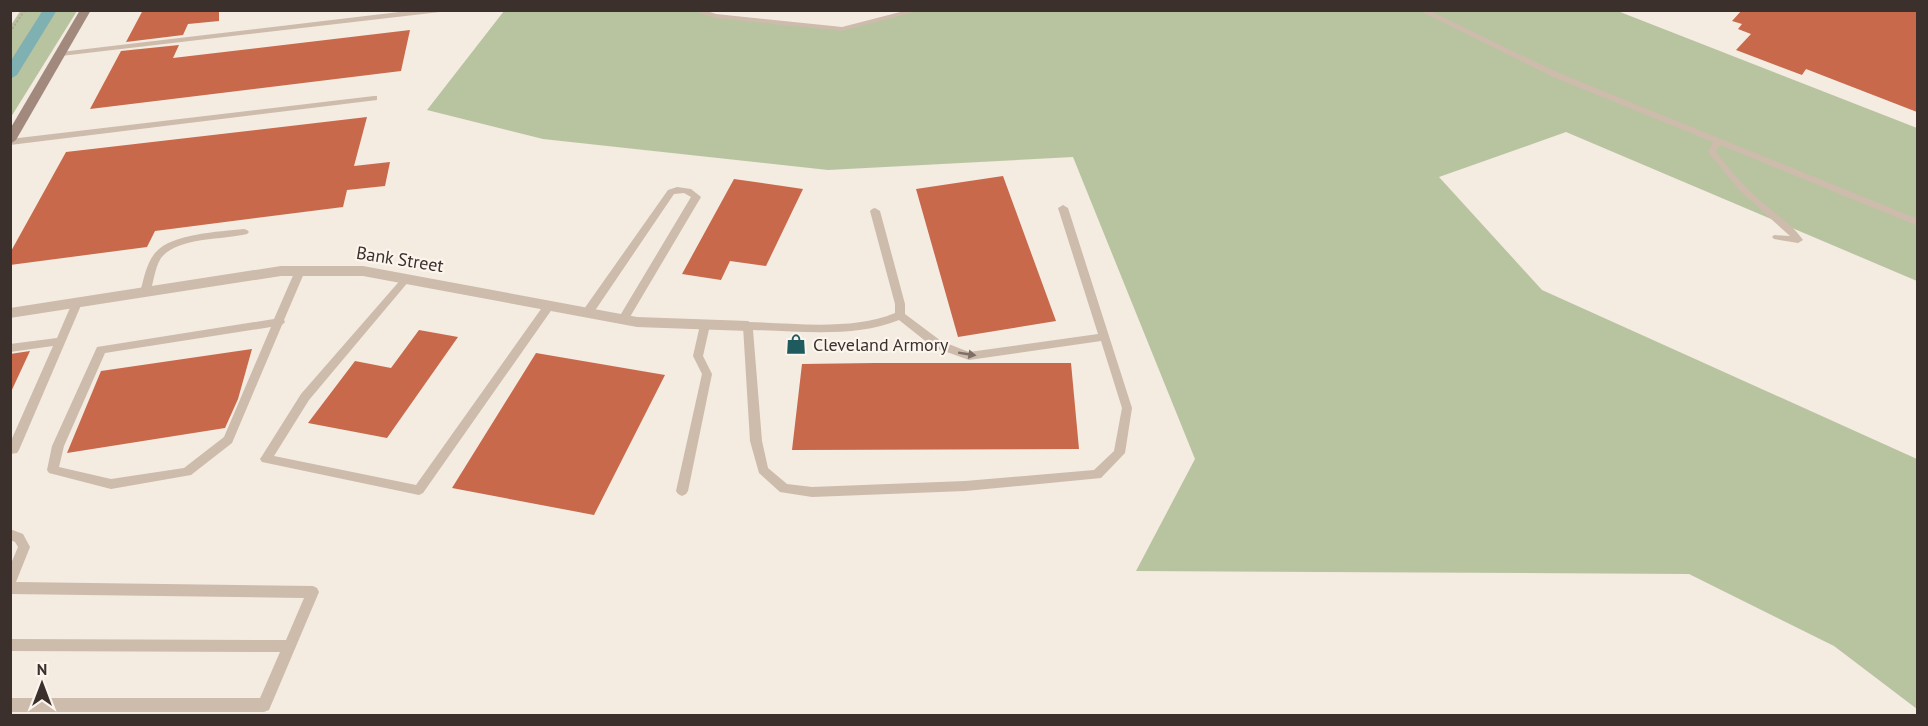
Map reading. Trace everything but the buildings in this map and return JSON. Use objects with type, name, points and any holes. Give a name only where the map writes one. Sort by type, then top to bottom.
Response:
[{"type":"main road","points":[[10,141],[86,10]]},
{"type":"street","name":"Bank Street","points":[[10,313],[280,271],[363,271],[623,319],[748,326]]},
{"type":"lane","points":[[61,54],[440,10]]},
{"type":"lane","points":[[694,10],[715,16],[842,29],[919,10]]},
{"type":"lane","points":[[1421,10],[1518,58],[1917,223]]},
{"type":"lane","points":[[10,141],[374,99]]},
{"type":"lane","points":[[1717,142],[1713,152],[1727,174],[1763,208],[1791,230],[1798,240],[1777,237]]},
{"type":"lane","points":[[588,312],[671,192],[679,189],[694,193],[696,197],[623,319]]},
{"type":"lane","points":[[900,315],[888,322],[867,324],[748,326],[756,441],[763,470],[784,489],[812,492],[965,486],[1097,475],[1119,453],[1127,408],[1063,208]]},
{"type":"lane","points":[[875,211],[900,304],[900,315]]},
{"type":"lane","points":[[145,292],[158,256],[166,248],[178,242],[244,232]]},
{"type":"lane","points":[[280,322],[101,350],[58,446],[53,470],[111,484],[187,472],[228,440],[280,322],[300,271]]},
{"type":"lane","points":[[406,279],[305,397],[266,459],[418,490],[550,305]]},
{"type":"lane","points":[[13,450],[77,303]]},
{"type":"lane","points":[[900,315],[937,344],[969,356],[1104,337]]},
{"type":"lane","points":[[682,491],[707,374],[698,356],[705,325]]},
{"type":"lane","points":[[10,348],[60,341]]},
{"type":"lane","points":[[10,534],[19,538],[24,547],[10,584]]},
{"type":"lane","points":[[10,588],[313,592],[264,705],[10,705]]},
{"type":"lane","points":[[10,645],[290,646]]},
{"type":"path","points":[[10,15],[14,10]]},
{"type":"path","points":[[10,32],[25,10]]},
{"type":"green space","points":[[21,10],[77,11],[11,117],[11,25]]},
{"type":"green space","points":[[919,10],[1615,10],[1917,128],[1917,281],[1566,132],[1439,177],[1542,290],[1917,459],[1917,709],[1834,646],[1689,574],[1136,571],[1195,459],[1073,157],[828,170],[543,139],[427,110],[504,11],[694,11],[715,16],[842,29]]},
{"type":"waterway","points":[[10,75],[50,10]]},
{"type":"place","name":"Cleveland Armory","points":[[796,344]]}]
